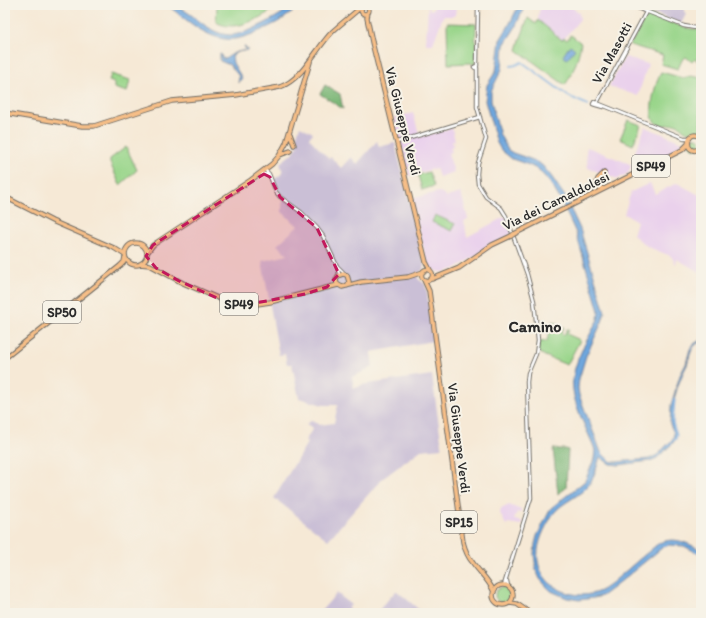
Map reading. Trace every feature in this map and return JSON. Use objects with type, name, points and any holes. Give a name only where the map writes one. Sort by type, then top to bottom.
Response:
[{"type":"main road","points":[[5,113],[82,126],[94,126],[172,101],[236,95],[280,87],[286,85],[295,78],[333,31],[353,14],[365,9]]},
{"type":"main road","name":"Via Giuseppe Verdi","points":[[365,9],[424,253],[431,271]]},
{"type":"main road","points":[[140,264],[144,261],[153,245],[259,175],[270,166],[286,143],[303,82],[312,57]]},
{"type":"main road","points":[[302,70],[306,75]]},
{"type":"main road","points":[[302,70],[303,82]]},
{"type":"main road","points":[[295,78],[300,78],[303,82]]},
{"type":"main road","points":[[290,131],[290,137],[294,145]]},
{"type":"main road","points":[[690,137],[696,135],[701,137]]},
{"type":"main road","name":"SP49","points":[[690,137],[688,143],[691,149],[696,150],[701,148]]},
{"type":"main road","name":"Via dei Camaldolesi","points":[[682,150],[688,143]]},
{"type":"main road","name":"Via dei Camaldolesi","points":[[431,279],[459,268],[492,245],[682,150],[691,149]]},
{"type":"main road","points":[[278,156],[290,151]]},
{"type":"main road","points":[[604,174],[598,179],[596,184],[605,189]]},
{"type":"main road","points":[[5,197],[114,248],[125,256],[130,263]]},
{"type":"main road","points":[[125,256],[128,247],[133,243],[143,246],[153,245]]},
{"type":"main road","name":"SP49","points":[[143,246],[150,262],[156,268]]},
{"type":"main road","points":[[114,248],[128,247]]},
{"type":"main road","name":"Via Giuseppe Verdi","points":[[423,272],[425,266],[424,253]]},
{"type":"main road","name":"SP50","points":[[5,358],[120,266],[124,262],[125,256]]},
{"type":"main road","name":"SP49","points":[[130,263],[137,265],[148,264],[183,283],[220,299],[244,305],[270,302],[338,285],[342,287],[361,282],[408,277],[417,277],[428,281],[431,279]]},
{"type":"main road","name":"SP50","points":[[120,266],[130,263]]},
{"type":"main road","points":[[431,271],[433,274],[431,279]]},
{"type":"main road","name":"SP49","points":[[408,277],[431,271],[442,274]]},
{"type":"main road","points":[[423,272],[422,277],[424,280]]},
{"type":"main road","points":[[339,274],[346,275],[349,279],[347,286]]},
{"type":"main road","name":"SP49","points":[[327,287],[336,280],[339,274]]},
{"type":"main road","name":"SP49","points":[[349,279],[361,282]]},
{"type":"main road","name":"Via Giuseppe Verdi","points":[[429,292],[431,279]]},
{"type":"main road","points":[[336,280],[338,285]]},
{"type":"main road","name":"Via Giuseppe Verdi","points":[[424,280],[429,292],[460,531],[467,553],[479,571],[488,580]]},
{"type":"main road","name":"SP15","points":[[488,580],[496,585],[504,586],[512,590],[513,595],[526,610]]},
{"type":"main road","name":"SP15","points":[[488,580],[494,592],[494,600],[499,604],[505,605],[510,602],[516,603],[530,613]]},
{"type":"main road","points":[[494,592],[495,589],[504,586]]},
{"type":"main road","points":[[510,602],[513,595]]},
{"type":"street","points":[[478,5],[476,67],[477,102],[486,139],[478,163],[478,184],[486,197],[501,208],[506,216],[530,284],[534,301],[538,334],[536,354],[528,373],[527,382],[531,498],[504,586]]},
{"type":"street","points":[[632,5],[647,13],[684,26],[701,29]]},
{"type":"street","name":"Via Masotti","points":[[596,102],[647,13],[648,6]]},
{"type":"street","points":[[596,102],[683,138],[687,139],[690,137]]},
{"type":"street","points":[[596,102],[685,140],[688,143]]},
{"type":"street","points":[[397,142],[480,118]]},
{"type":"street","points":[[269,175],[270,166]]},
{"type":"street","points":[[265,170],[280,197],[306,216],[317,228],[323,236],[330,254],[337,266],[346,275]]},
{"type":"street","points":[[259,175],[269,175]]},
{"type":"street","points":[[337,266],[339,274]]},
{"type":"highlighted area","points":[[264,174],[270,177],[280,197],[317,228],[339,274],[327,287],[305,294],[244,305],[224,301],[179,281],[156,268],[146,256],[153,245]]},
{"type":"shaded area","points":[[428,5],[430,10],[434,9],[433,5],[456,5],[455,16],[443,16],[433,44],[426,44]]},
{"type":"shaded area","points":[[544,5],[569,5],[579,13],[580,19],[563,40],[538,20],[539,11]]},
{"type":"shaded area","points":[[649,5],[683,5],[686,14],[681,24],[649,11]]},
{"type":"shaded area","points":[[625,57],[648,64],[638,96],[609,86]]},
{"type":"shaded area","points":[[413,113],[420,137],[452,128],[455,141],[452,141],[453,146],[450,147],[452,152],[448,153],[454,172],[439,177],[436,168],[409,176],[394,118]]},
{"type":"shaded area","points":[[300,126],[313,133],[309,138],[329,159],[331,157],[341,168],[351,157],[357,164],[377,141],[379,147],[395,143],[424,264],[423,269],[418,274],[418,279],[425,284],[427,292],[433,341],[371,352],[373,367],[352,377],[354,388],[361,385],[432,375],[442,448],[421,450],[382,479],[328,540],[274,498],[307,443],[305,441],[313,428],[306,424],[312,420],[320,425],[334,423],[338,405],[323,405],[299,398],[292,364],[287,364],[285,354],[279,355],[262,261],[288,255],[277,245],[298,226],[282,212],[284,197],[279,193],[273,180],[283,173],[280,163],[293,153],[298,146],[295,141]]},
{"type":"shaded area","points":[[645,127],[682,142],[684,145],[657,161],[635,152]]},
{"type":"shaded area","points":[[587,147],[630,164],[631,166],[628,173],[618,179],[588,168],[586,152]]},
{"type":"shaded area","points":[[650,183],[655,194],[677,183],[701,196],[701,273],[677,259],[676,264],[671,256],[648,247],[633,235],[637,221],[624,214],[631,192]]},
{"type":"shaded area","points":[[439,192],[447,197],[461,193],[468,219],[464,221],[467,237],[506,216],[512,234],[454,269],[443,272],[430,268],[427,262],[411,199]]},
{"type":"shaded area","points":[[509,505],[521,510],[521,513],[517,512],[514,520],[523,522],[522,525],[508,523],[506,525],[500,513],[501,509]]},
{"type":"shaded area","points":[[397,591],[423,613],[376,613]]},
{"type":"shaded area","points":[[337,593],[351,605],[348,608],[354,613],[319,613]]},
{"type":"green space","points":[[217,5],[274,5],[274,9],[254,20],[230,26],[216,22]]},
{"type":"green space","points":[[651,15],[686,28],[701,30],[701,64],[695,59],[692,62],[686,57],[682,60],[678,69],[661,64],[663,55],[630,45],[645,18]]},
{"type":"green space","points":[[528,18],[536,24],[538,20],[562,40],[564,38],[567,40],[571,35],[581,43],[575,65],[565,85],[517,50]]},
{"type":"green space","points":[[447,23],[476,24],[475,64],[448,64]]},
{"type":"green space","points":[[661,72],[683,78],[691,76],[701,78],[701,132],[688,132],[678,124],[658,124],[653,119],[653,98]]},
{"type":"green space","points":[[111,74],[130,80],[127,92],[114,88],[114,83],[109,81]]},
{"type":"green space","points":[[325,85],[340,94],[343,109],[320,94]]},
{"type":"green space","points":[[628,120],[641,125],[633,145],[620,139]]},
{"type":"green space","points":[[695,137],[699,139],[701,143],[699,147],[695,149],[691,147],[689,143],[691,139]]},
{"type":"green space","points":[[126,147],[137,170],[120,185],[110,163],[110,159]]},
{"type":"green space","points":[[429,172],[434,186],[422,190],[418,175]]},
{"type":"green space","points":[[435,215],[455,224],[452,231],[432,222]]},
{"type":"green space","points":[[552,321],[564,327],[561,333],[564,335],[567,329],[569,330],[567,334],[580,340],[567,365],[538,352],[539,342],[547,341],[549,333],[547,332]]},
{"type":"green space","points":[[553,449],[568,450],[566,488],[558,494]]},
{"type":"green space","points":[[503,587],[510,592],[511,595],[506,602],[503,603],[496,598],[495,595],[500,588]]},
{"type":"water","points":[[167,5],[175,6],[183,10],[212,30],[230,35],[256,28],[291,7],[299,5],[287,16],[264,29],[242,38],[225,39],[216,37],[198,28]]},
{"type":"water","points":[[519,5],[525,5],[515,28],[504,45],[502,69],[491,91],[491,101],[500,135],[508,150],[542,165],[564,195],[580,229],[605,312],[602,322],[586,356],[579,379],[578,388],[579,395],[601,452],[610,461],[615,462],[649,459],[657,455],[673,439],[674,433],[670,424],[671,405],[690,349],[695,343],[701,340],[701,342],[695,345],[691,351],[675,395],[672,425],[676,438],[673,443],[657,458],[650,461],[619,465],[610,464],[600,457],[587,487],[556,510],[552,515],[542,535],[539,545],[538,561],[541,571],[553,586],[571,594],[581,595],[591,594],[604,589],[659,543],[665,541],[681,541],[701,550],[701,555],[684,546],[669,545],[663,547],[602,596],[579,600],[567,598],[551,591],[548,588],[540,579],[536,570],[534,554],[537,536],[551,508],[585,481],[594,459],[594,447],[574,397],[573,381],[577,362],[598,319],[599,311],[576,233],[560,199],[551,184],[539,170],[512,159],[501,150],[497,143],[485,101],[487,85],[496,71],[500,40]]},
{"type":"water","points":[[570,45],[575,49],[567,59],[563,56]]},
{"type":"water","points":[[237,52],[232,56],[233,63],[242,78],[238,83],[239,77],[230,65],[220,61],[220,54],[222,58],[225,59]]},
{"type":"waterway","points":[[511,66],[522,62],[568,96],[588,105]]},
{"type":"waterway","points":[[674,400],[672,423],[676,435],[675,439]]},
{"type":"district","name":"Camino","points":[[535,326]]}]
